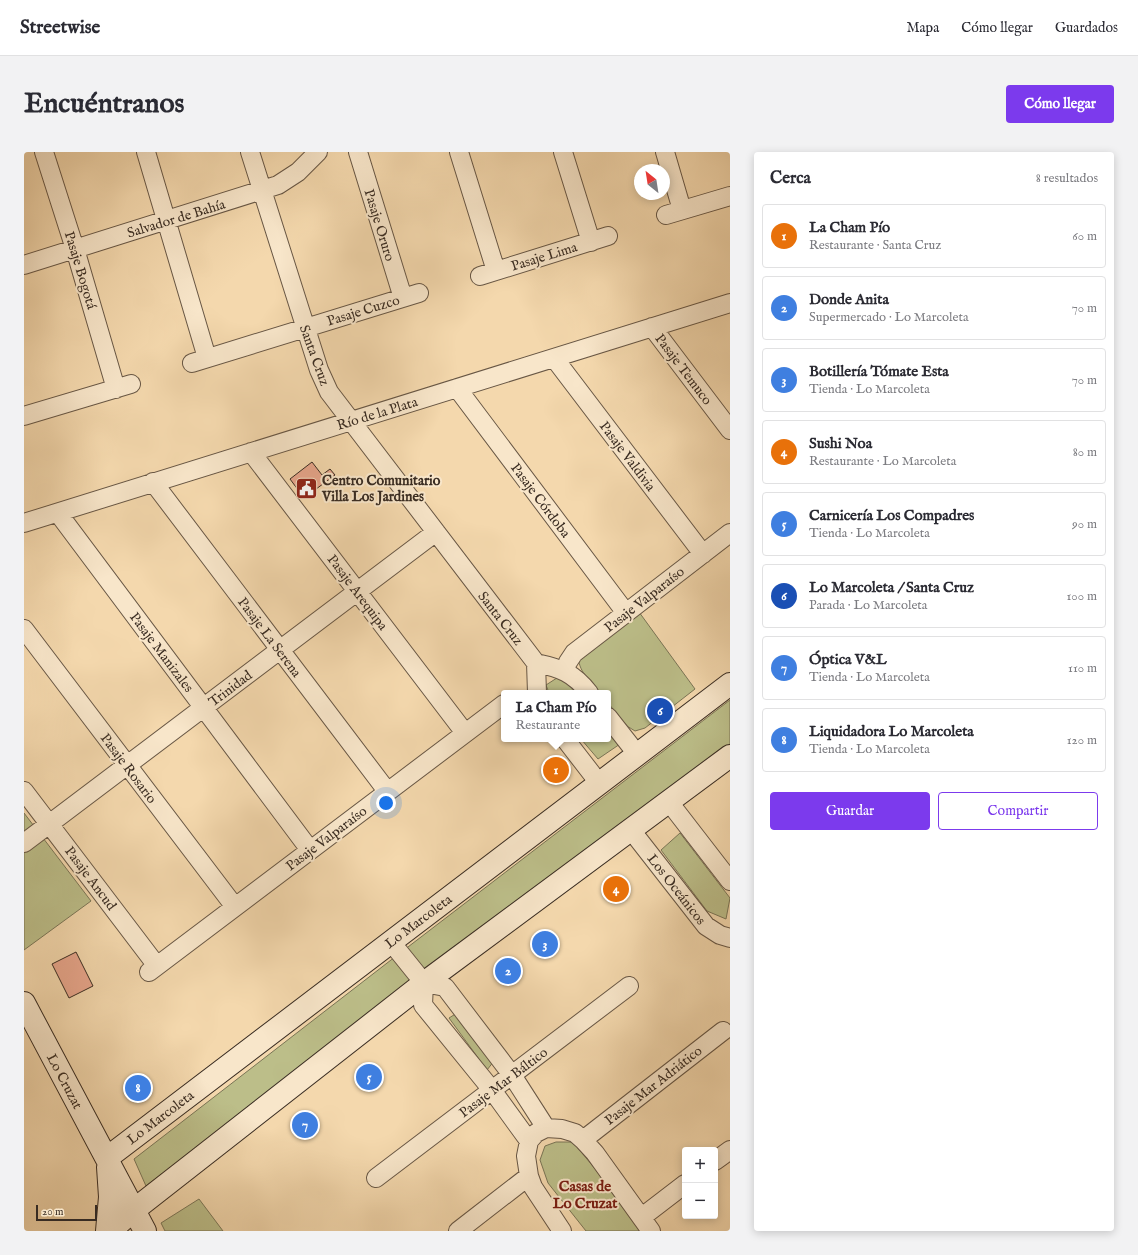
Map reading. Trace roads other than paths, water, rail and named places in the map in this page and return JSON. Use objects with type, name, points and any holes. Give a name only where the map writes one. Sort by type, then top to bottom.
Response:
[{"type":"main road","name":"Lo Marcoleta","points":[[107,1158],[730,684]]},
{"type":"main road","points":[[108,1231],[424,983],[730,756]]},
{"type":"main road","name":"Lo Cruzat","points":[[24,1003],[145,1231]]},
{"type":"main road","name":"Lo Cruzat","points":[[107,1158],[110,1197],[108,1231]]},
{"type":"street","name":"Pasaje Bogotá","points":[[24,416],[124,387],[75,249],[44,152]]},
{"type":"street","points":[[146,152],[167,221]]},
{"type":"street","name":"Santa Cruz","points":[[250,152],[305,328],[323,381],[329,392],[536,663]]},
{"type":"street","name":"Salvador de Bahía","points":[[24,265],[278,185],[298,172],[318,152]]},
{"type":"street","name":"Pasaje Oruro","points":[[358,152],[411,295]]},
{"type":"street","name":"Pasaje Lima","points":[[459,152],[488,273],[608,236]]},
{"type":"street","points":[[563,152],[591,242]]},
{"type":"street","points":[[665,152],[674,213],[730,196]]},
{"type":"street","name":"Pasaje Cuzco","points":[[167,221],[200,360],[411,295]]},
{"type":"street","name":"Río de la Plata","points":[[24,523],[730,303]]},
{"type":"street","name":"Pasaje Temuco","points":[[652,327],[730,430]]},
{"type":"street","name":"Pasaje Valdivia","points":[[554,358],[703,554]]},
{"type":"street","name":"Pasaje Córdoba","points":[[457,388],[626,613]]},
{"type":"street","name":"Pasaje Arequipa","points":[[251,452],[465,733]]},
{"type":"street","name":"Pasaje La Serena","points":[[153,482],[387,791]]},
{"type":"street","name":"Pasaje Manizales","points":[[58,512],[310,850]]},
{"type":"street","name":"Trinidad","points":[[24,843],[436,532]]},
{"type":"street","name":"Pasaje Valparaíso","points":[[565,671],[568,662],[574,653],[730,533]]},
{"type":"street","name":"Pasaje Rosario","points":[[24,629],[235,907]]},
{"type":"street","points":[[533,690],[536,663],[553,666],[565,671],[575,678],[586,690]]},
{"type":"street","name":"Pasaje Valparaíso","points":[[153,969],[501,706]]},
{"type":"street","points":[[611,721],[637,754]]},
{"type":"street","points":[[567,742],[600,783]]},
{"type":"street","name":"Pasaje Ancud","points":[[24,791],[153,969]]},
{"type":"street","points":[[669,802],[730,881]]},
{"type":"street","name":"Los Oceánicos","points":[[631,830],[706,926],[720,935],[730,938]]},
{"type":"street","points":[[390,942],[424,983],[445,987],[512,1076],[546,1128]]},
{"type":"street","points":[[424,983],[423,1005],[492,1090],[529,1141]]},
{"type":"street","name":"Pasaje Mar Báltico","points":[[376,1178],[629,986]]},
{"type":"street","name":"Pasaje Mar Adriático","points":[[583,1140],[723,1031]]},
{"type":"street","points":[[562,1231],[533,1187],[529,1176],[526,1156],[529,1141],[536,1133],[546,1128],[562,1129],[575,1133],[583,1140],[595,1153],[647,1224],[682,1187]]},
{"type":"street","points":[[718,1160],[730,1150]]},
{"type":"street","points":[[458,1231],[529,1176]]},
{"type":"place","name":"Centro Comunitario Villa Los Jardines","points":[[307,488]]},
{"type":"place","name":"Lo Marcoleta / Santa Cruz","points":[[660,711]]},
{"type":"place","name":"La Cham Pío","points":[[556,770]]},
{"type":"place","name":"Sushi Noa","points":[[616,889]]},
{"type":"place","name":"Botillería Tómate Esta","points":[[545,944]]},
{"type":"place","name":"Donde Anita","points":[[508,971]]},
{"type":"place","name":"Carnicería Los Compadres","points":[[369,1077]]},
{"type":"place","name":"Liquidadora Lo Marcoleta","points":[[138,1088]]},
{"type":"place","name":"Óptica V&L","points":[[305,1125]]},
{"type":"district","name":"Casas de Lo Cruzat","points":[[585,1194]]}]
